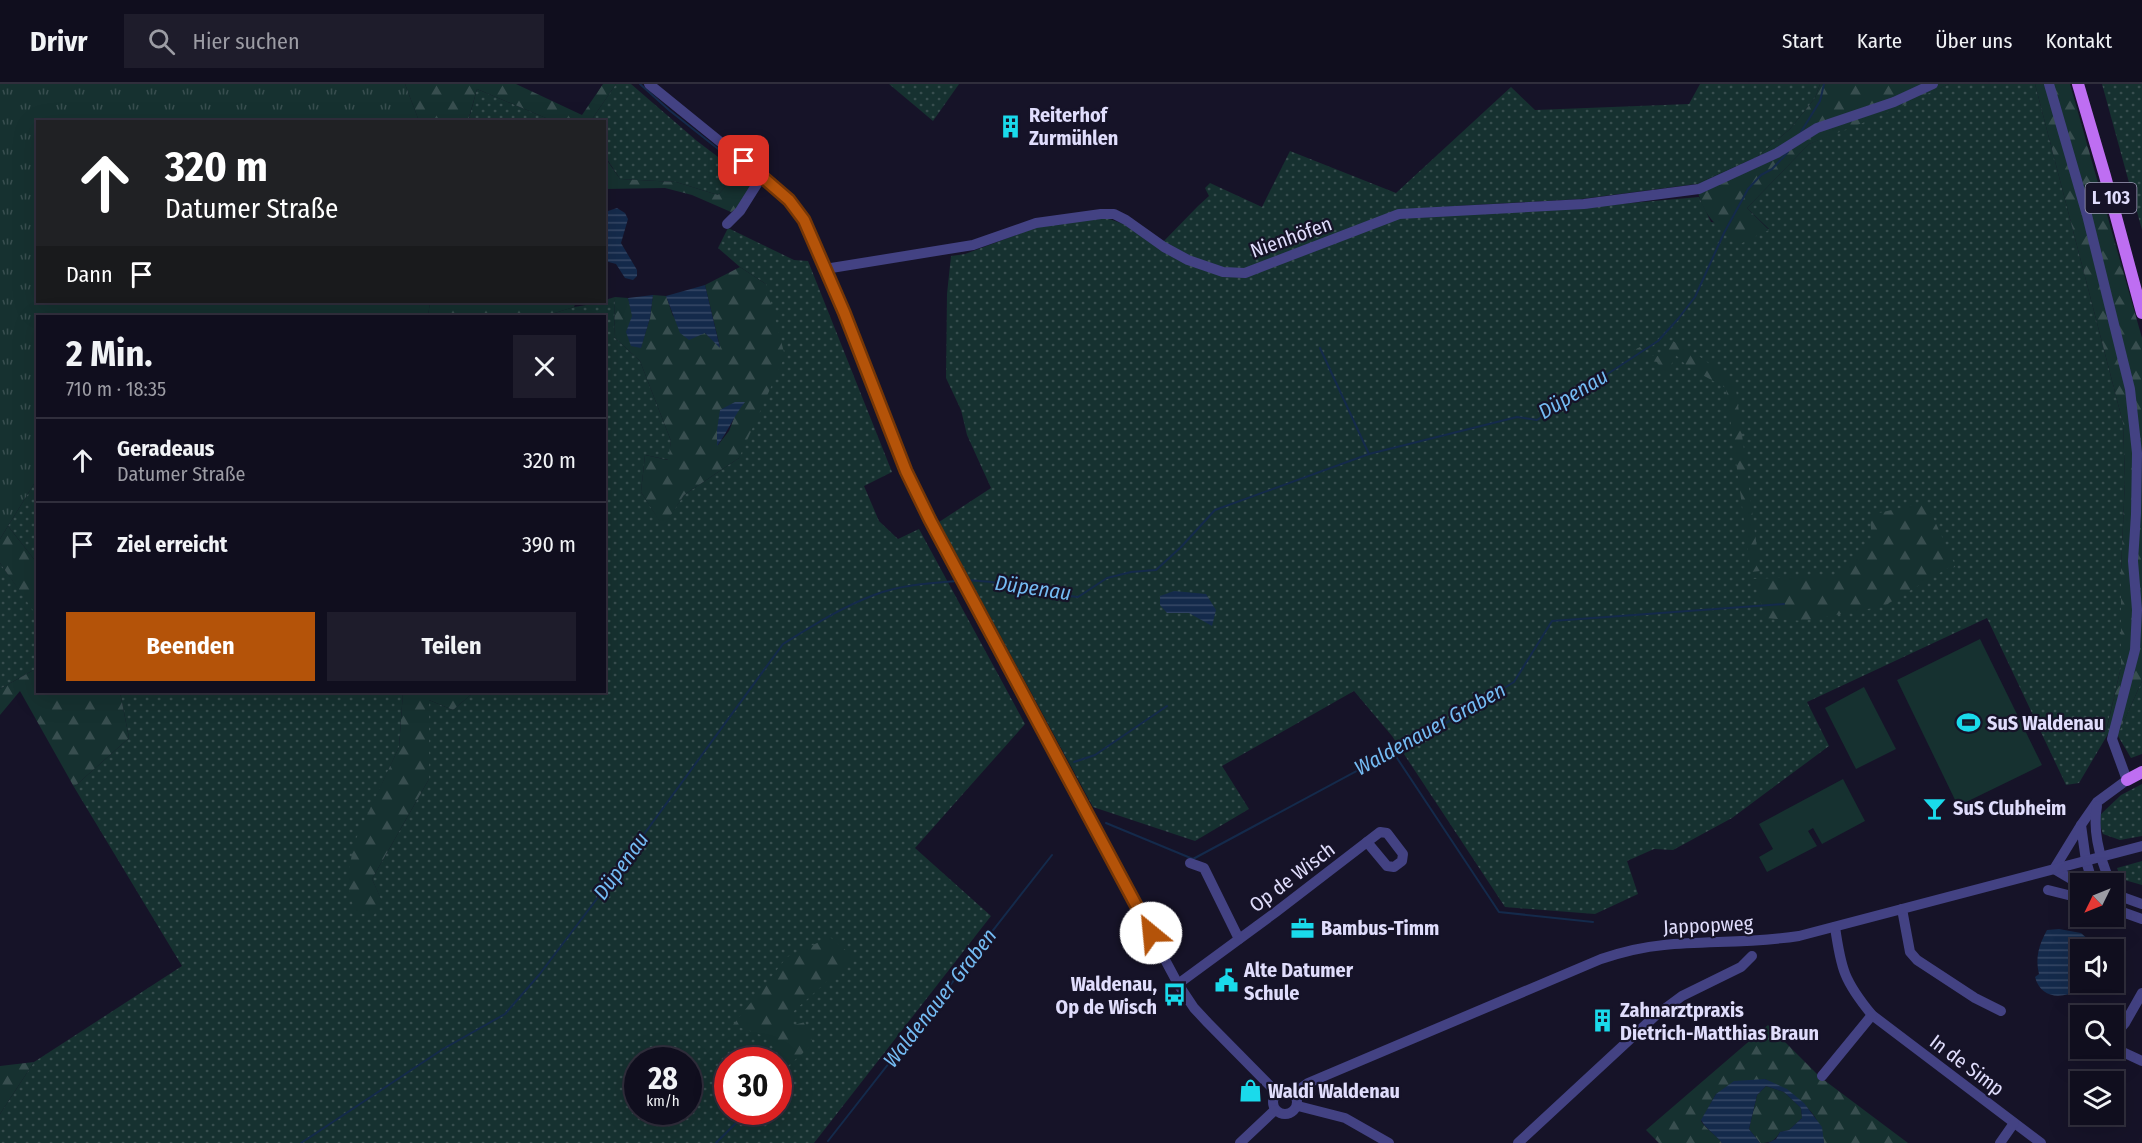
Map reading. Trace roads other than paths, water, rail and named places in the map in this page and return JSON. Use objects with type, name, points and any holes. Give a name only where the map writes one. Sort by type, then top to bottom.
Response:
[{"type":"main road","name":"L 103","points":[[2078,84],[2142,313]]},
{"type":"main road","points":[[2127,780],[2142,772]]},
{"type":"street","points":[[649,84],[762,176],[789,200],[804,220],[906,471],[964,586],[1085,807],[1178,984],[1194,1008],[1277,1093]]},
{"type":"street","name":"Nienhöfen","points":[[825,269],[973,245],[1036,223],[1114,214],[1164,248],[1188,260],[1223,272],[1245,273],[1399,214],[1584,204],[1699,189],[1777,153],[1817,128],[1894,102],[1933,84]]},
{"type":"street","points":[[2049,84],[2087,215],[2131,400],[2137,453],[2133,561],[2137,610],[2135,650],[2112,739],[2127,780],[2097,802],[2054,869],[2070,878]]},
{"type":"street","points":[[728,224],[740,211],[762,176]]},
{"type":"street","points":[[2097,802],[2094,822],[2097,840],[2108,873]]},
{"type":"street","points":[[2081,825],[2090,873]]},
{"type":"street","name":"Op de Wisch","points":[[1178,984],[1367,842]]},
{"type":"street","name":"Jappopweg","points":[[1294,1093],[1308,1083],[1415,1036],[1600,959],[1630,950],[1662,945],[1767,940],[1799,936],[2142,846]]},
{"type":"street","name":"Op de Wisch","points":[[1190,863],[1204,868],[1239,939]]},
{"type":"street","points":[[2048,890],[2070,896]]},
{"type":"street","points":[[2124,898],[2142,904]]},
{"type":"street","points":[[1902,909],[1910,952],[1917,960],[1975,998],[2001,1011]]},
{"type":"street","points":[[2124,913],[2142,919]]},
{"type":"street","name":"In de Simp","points":[[1835,927],[1845,976],[1853,992],[1872,1015],[2041,1143]]},
{"type":"street","points":[[1518,1143],[1655,1016],[1682,996],[1741,967],[1752,957]]},
{"type":"street","points":[[2124,1024],[2142,993]]},
{"type":"street","points":[[1822,1076],[1872,1015]]},
{"type":"street","points":[[2124,1053],[2142,1061]]},
{"type":"street","points":[[1286,1090],[1294,1093],[1298,1099],[1298,1106],[1294,1112],[1288,1115],[1275,1110],[1273,1104],[1277,1093],[1286,1090]]},
{"type":"street","points":[[1298,1106],[1345,1118],[1389,1143]]},
{"type":"street","points":[[1240,1143],[1275,1110]]},
{"type":"street","points":[[2000,1143],[2014,1123]]},
{"type":"water","points":[[617,208],[625,213],[628,219],[621,243],[637,270],[637,276],[633,280],[625,278],[616,264],[606,261],[606,212]]},
{"type":"water","points":[[705,285],[720,348],[705,333],[689,340],[680,333],[666,296]]},
{"type":"water","points":[[653,295],[650,318],[641,348],[631,346],[626,332],[632,316],[628,298]]},
{"type":"water","points":[[735,402],[745,402],[717,446],[720,410]]},
{"type":"water","points":[[1174,591],[1206,594],[1216,610],[1212,626],[1189,613],[1167,613],[1160,605],[1160,596]]},
{"type":"water","points":[[2059,929],[2081,933],[2088,939],[2070,939],[2070,993],[2072,993],[2059,996],[2047,993],[2042,990],[2035,977],[2039,974],[2040,946],[2047,930]]},
{"type":"water","points":[[1765,1079],[1787,1089],[1804,1103],[1822,1127],[1824,1143],[1768,1143],[1776,1139],[1780,1132],[1789,1130],[1802,1118],[1801,1108],[1784,1092],[1766,1086],[1757,1095],[1749,1129],[1760,1143],[1722,1143],[1703,1123],[1701,1120],[1716,1094],[1734,1081]]},
{"type":"waterway","points":[[640,84],[751,175]]},
{"type":"waterway","name":"Düpenau","points":[[1801,132],[1820,101],[1824,84]]},
{"type":"waterway","name":"Düpenau","points":[[966,580],[992,582],[1033,592],[1078,597],[1107,578],[1131,572],[1156,570],[1215,510],[1369,454],[1517,417],[1537,420],[1658,341],[1695,297],[1724,233],[1748,189],[1788,152]]},
{"type":"waterway","points":[[1320,348],[1369,454]]},
{"type":"waterway","name":"Düpenau","points":[[301,1143],[443,1049],[505,1014],[539,975],[593,904],[783,644],[839,611],[874,595],[904,587],[957,581]]},
{"type":"waterway","name":"Waldenauer Graben","points":[[1106,823],[1193,859],[1457,717],[1514,682],[1552,621],[1784,604]]},
{"type":"waterway","points":[[1074,762],[1095,755],[1167,706]]},
{"type":"waterway","points":[[1393,752],[1499,912],[1593,922]]},
{"type":"waterway","points":[[1101,852],[1121,888]]},
{"type":"waterway","name":"Waldenauer Graben","points":[[828,1141],[1052,855]]},
{"type":"waterway","points":[[716,1143],[734,1125]]},
{"type":"place","name":"Reiterhof Zurmühlen","points":[[1011,126]]},
{"type":"place","name":"SuS Waldenau","points":[[1969,723]]},
{"type":"place","name":"SuS Clubheim","points":[[1935,808]]},
{"type":"place","name":"Bambus-Timm","points":[[1303,928]]},
{"type":"place","name":"Alte Datumer Schule","points":[[1226,981]]},
{"type":"place","name":"Waldenau, Op de Wisch","points":[[1175,995]]},
{"type":"place","name":"Zahnarztpraxis Dietrich-Matthias Braun","points":[[1602,1021]]},
{"type":"place","name":"Waldi Waldenau","points":[[1250,1091]]}]
